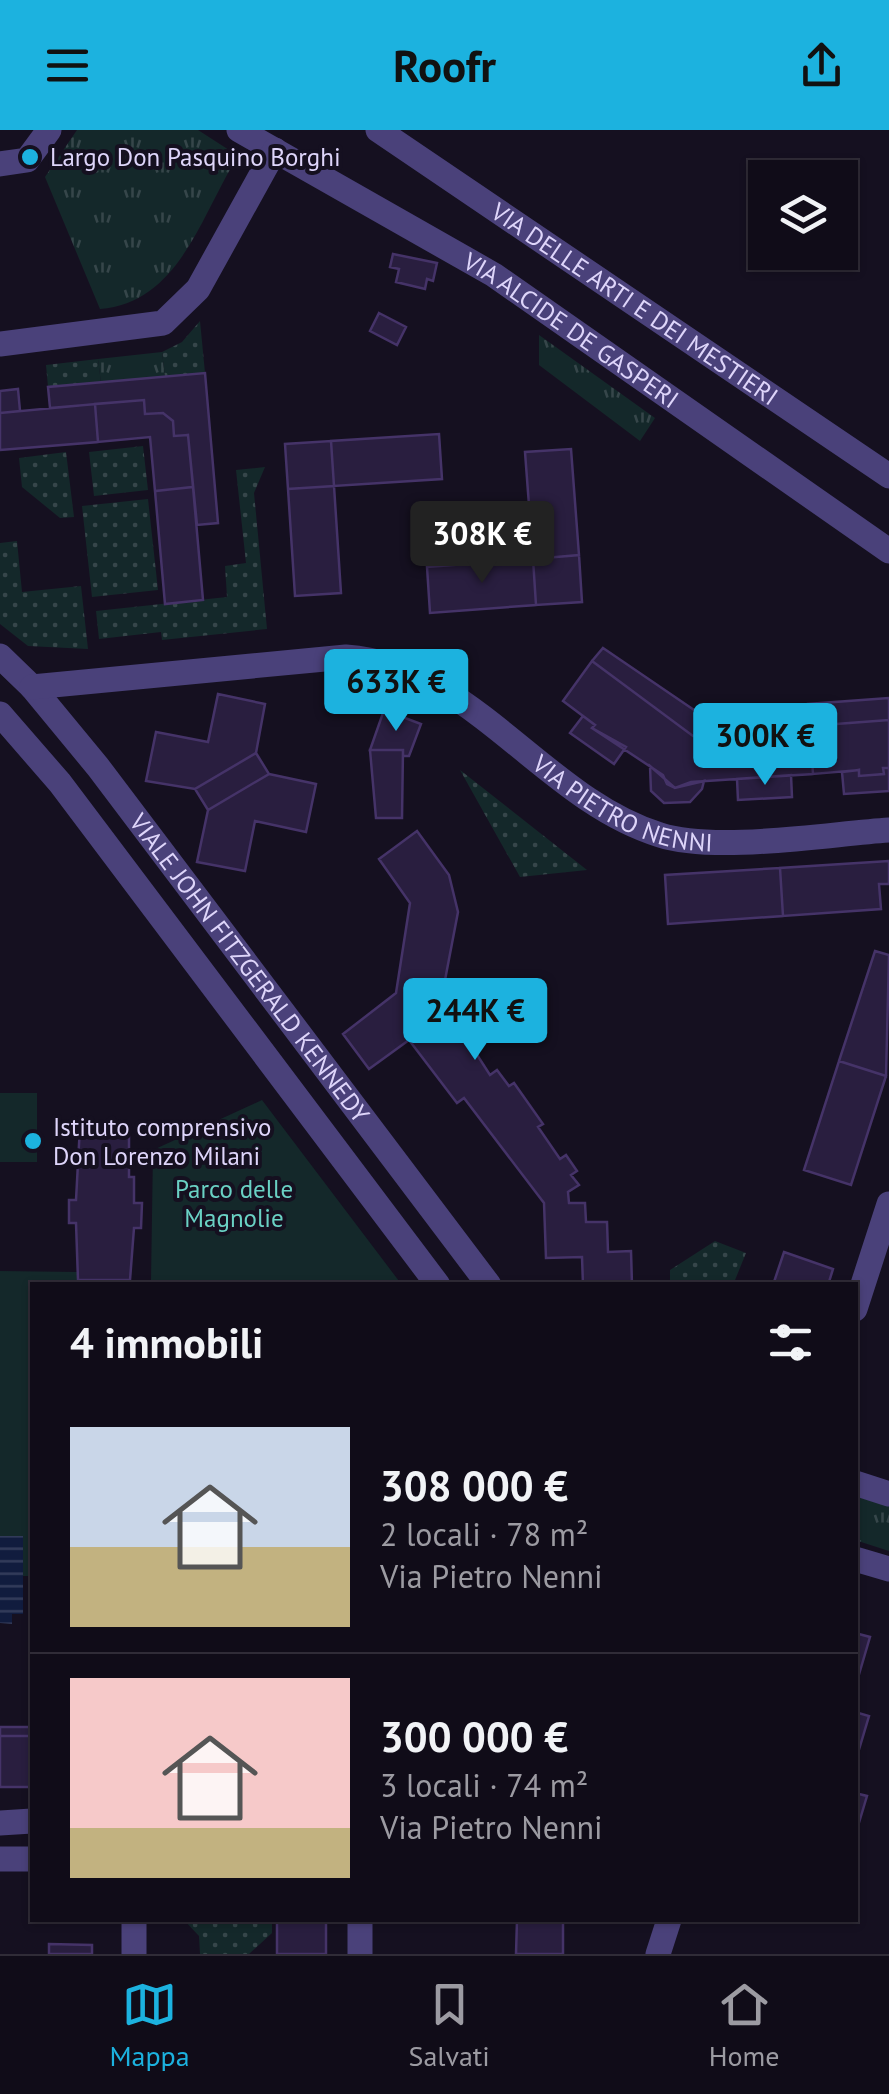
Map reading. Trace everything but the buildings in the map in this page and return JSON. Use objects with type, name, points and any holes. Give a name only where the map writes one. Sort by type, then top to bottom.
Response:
[{"type":"street","points":[[0,164],[27,160],[49,130]]},
{"type":"street","name":"VIA ALCIDE DE GASPERI","points":[[239,130],[494,275],[889,551]]},
{"type":"street","name":"VIA DELLE ARTI E DEI MESTIERI","points":[[378,130],[889,476]]},
{"type":"street","points":[[0,344],[163,323],[198,289],[275,150]]},
{"type":"street","name":"VIALE JOHN FITZGERALD KENNEDY","points":[[0,656],[32,687],[98,767],[487,1282]]},
{"type":"street","name":"VIA PIETRO NENNI","points":[[32,687],[346,656],[372,658],[426,679],[582,796],[664,837],[693,841],[889,830]]},
{"type":"street","name":"VIALE JOHN FITZGERALD KENNEDY","points":[[0,714],[60,783],[436,1282]]},
{"type":"street","points":[[858,1300],[889,1204]]},
{"type":"street","points":[[858,1484],[889,1494]]},
{"type":"street","points":[[858,1560],[889,1570]]},
{"type":"street","points":[[0,1823],[30,1821]]},
{"type":"street","points":[[0,1860],[30,1859]]},
{"type":"street","points":[[134,1922],[134,1954]]},
{"type":"street","points":[[360,1922],[360,1954]]},
{"type":"street","points":[[658,1954],[668,1922]]},
{"type":"green space","points":[[77,130],[198,130],[229,150],[232,166],[181,257],[166,277],[126,304],[100,309],[45,177]]},
{"type":"green space","points":[[200,321],[205,373],[165,377],[162,352],[182,342]]},
{"type":"green space","points":[[539,335],[655,418],[640,441],[539,365]]},
{"type":"green space","points":[[162,352],[165,377],[101,383],[98,359]]},
{"type":"green space","points":[[98,359],[101,383],[48,387],[46,365]]},
{"type":"green space","points":[[143,446],[148,490],[94,496],[89,452]]},
{"type":"green space","points":[[66,452],[74,517],[60,518],[22,487],[19,458]]},
{"type":"green space","points":[[265,467],[254,493],[267,629],[162,640],[161,632],[99,639],[96,611],[227,597],[225,566],[246,563],[236,470]]},
{"type":"green space","points":[[148,499],[158,590],[92,597],[82,506]]},
{"type":"green space","points":[[17,541],[22,592],[81,586],[88,649],[28,646],[0,624],[0,543]]},
{"type":"green space","points":[[460,770],[587,870],[520,877]]},
{"type":"green space","points":[[0,1093],[37,1093],[37,1162],[0,1162]]},
{"type":"green space","name":"Parco delle Magnolie","points":[[262,1100],[400,1282],[30,1282],[30,1576],[23,1576],[22,1537],[0,1536],[0,1271],[78,1272],[79,1280],[151,1280],[153,1150]]},
{"type":"green space","points":[[715,1241],[746,1253],[734,1282],[670,1282],[670,1270]]},
{"type":"green space","points":[[858,1497],[889,1506],[889,1551],[858,1541]]},
{"type":"green space","points":[[186,1922],[272,1922],[272,1933],[249,1954],[200,1954],[199,1936]]},
{"type":"water","points":[[0,1536],[23,1536],[23,1614],[12,1614],[12,1624],[0,1623]]},
{"type":"place","name":"Largo Don Pasquino Borghi","points":[[30,157]]},
{"type":"place","name":"Istituto comprensivo Don Lorenzo Milani","points":[[33,1141]]}]
